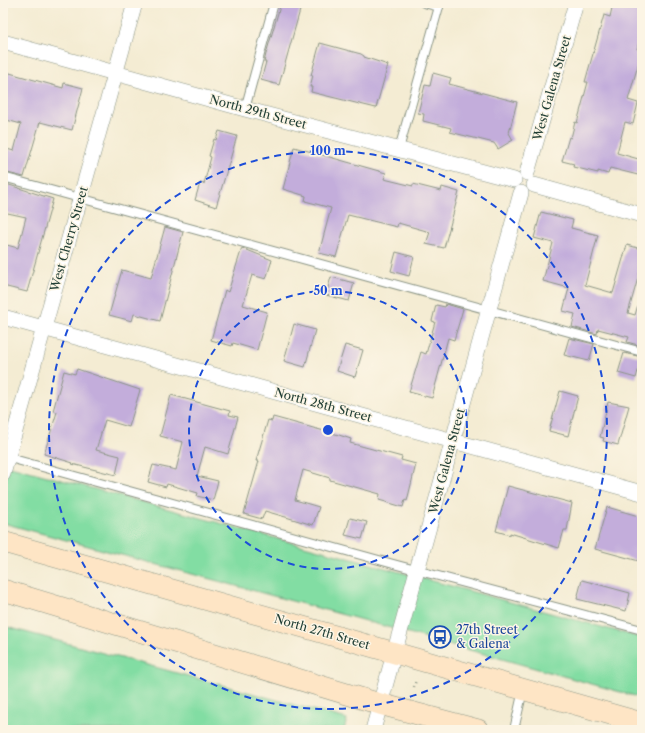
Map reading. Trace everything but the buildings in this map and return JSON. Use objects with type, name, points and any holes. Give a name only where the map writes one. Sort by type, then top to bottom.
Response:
[{"type":"main road","name":"North 27th Street","points":[[3,542],[642,722]]},
{"type":"main road","points":[[3,590],[380,704],[478,730]]},
{"type":"street","name":"West Cherry Street","points":[[3,474],[6,457],[81,198],[135,3]]},
{"type":"street","name":"West Galena Street","points":[[373,730],[488,310],[576,3]]},
{"type":"street","name":"North 29th Street","points":[[3,42],[245,109],[524,182],[642,215]]},
{"type":"street","name":"North 28th Street","points":[[3,317],[642,493]]},
{"type":"lane","points":[[245,109],[274,3]]},
{"type":"lane","points":[[399,149],[439,5],[424,3]]},
{"type":"lane","points":[[3,177],[642,352]]},
{"type":"lane","points":[[6,457],[642,630]]},
{"type":"lane","points":[[514,730],[523,689]]},
{"type":"path","points":[[414,687],[416,680]]},
{"type":"green space","points":[[3,464],[642,638],[642,698],[355,618],[3,523]]},
{"type":"green space","points":[[3,626],[347,719],[344,730],[3,730]]},
{"type":"place","name":"27th Street & Galena","points":[[440,637]]}]
